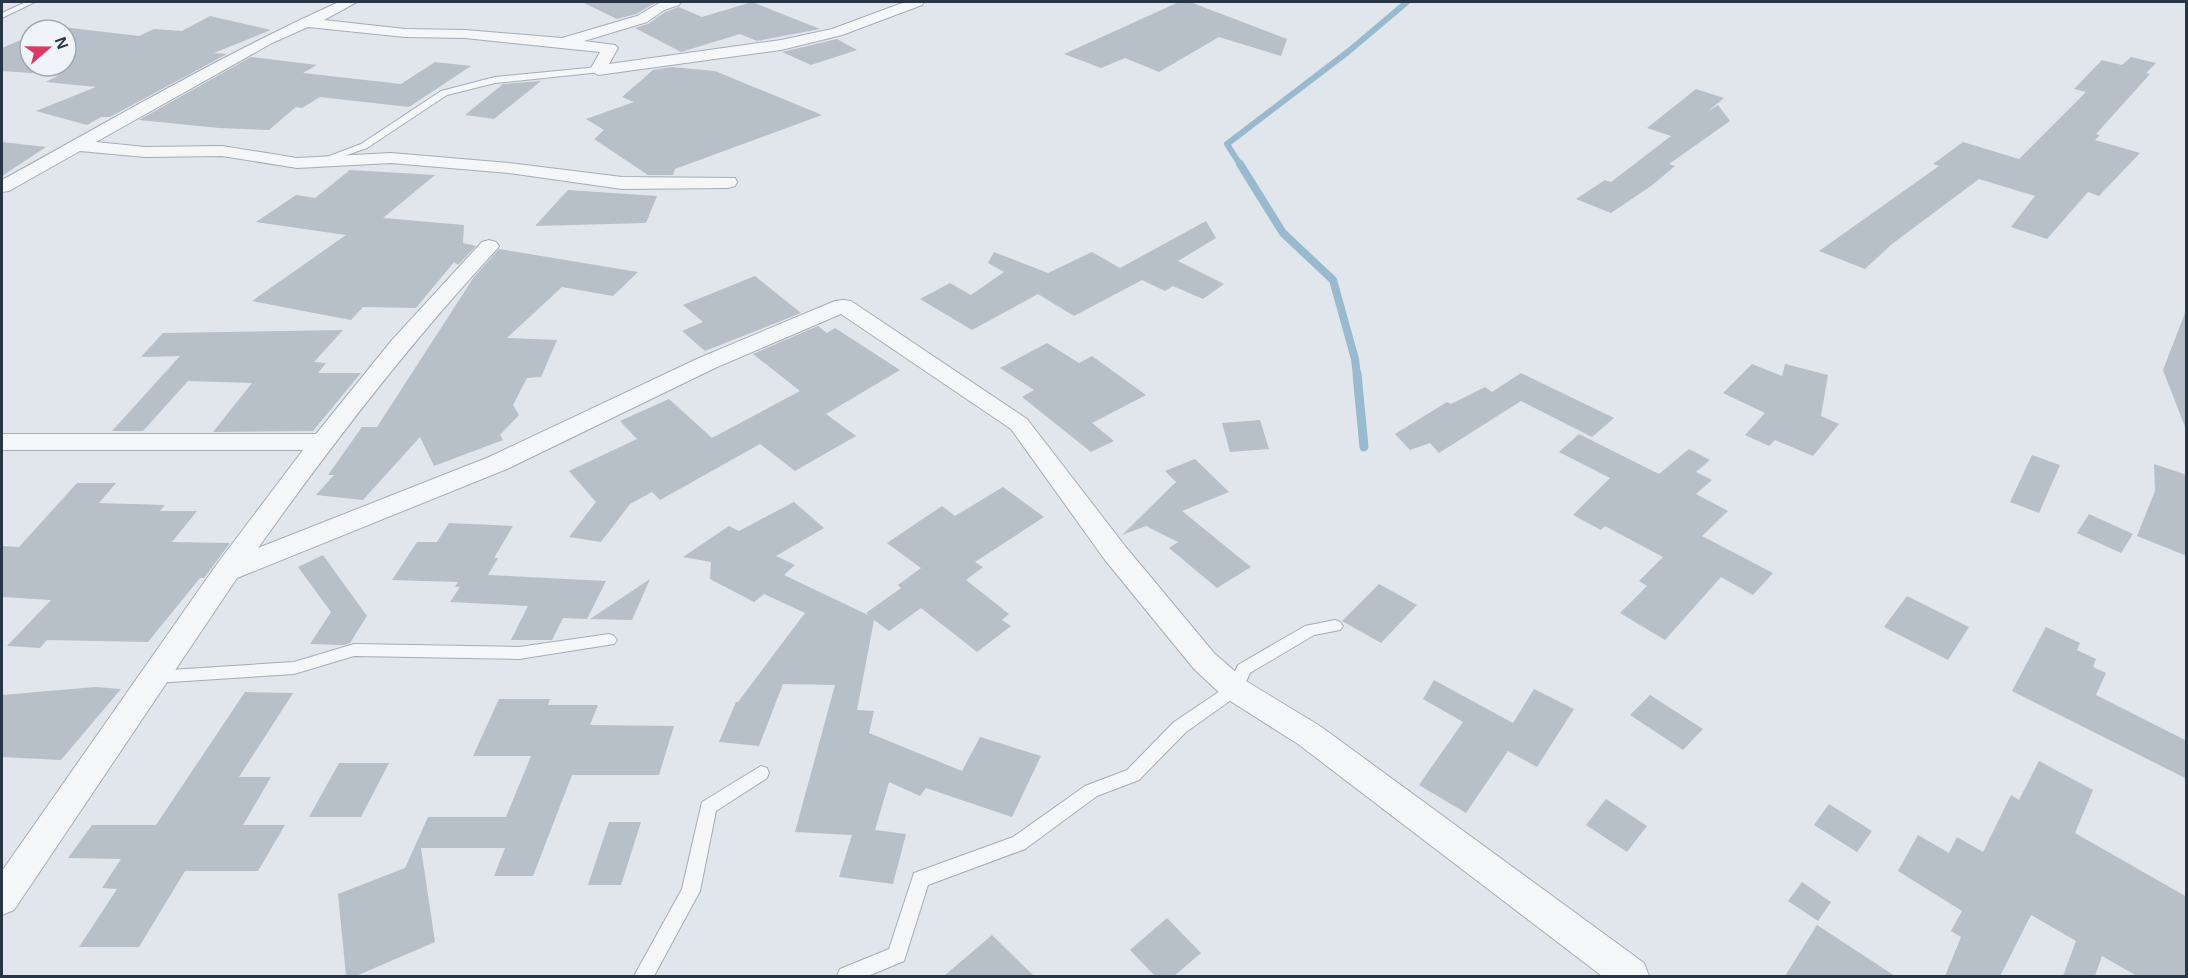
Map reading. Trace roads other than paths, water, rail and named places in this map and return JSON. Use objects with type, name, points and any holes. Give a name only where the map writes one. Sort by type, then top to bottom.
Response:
[{"type":"street","points":[[2,187],[267,40],[350,2]]},
{"type":"street","points":[[563,43],[642,19],[659,7],[674,2]]},
{"type":"street","points":[[598,70],[781,45],[837,32],[917,2]]},
{"type":"street","points":[[306,22],[405,33],[465,34],[610,48],[598,70]]},
{"type":"street","points":[[75,145],[145,152],[222,151],[297,163],[391,158],[509,168],[622,183],[728,182]]},
{"type":"street","points":[[2,899],[153,677],[321,442],[444,292],[489,246]]},
{"type":"street","points":[[227,572],[498,463],[707,363],[843,306],[1019,424],[1122,562],[1204,661],[1235,689],[1309,735],[1631,976]]},
{"type":"street","points":[[2,442],[321,442]]},
{"type":"lane","points":[[2,16],[31,2]]},
{"type":"lane","points":[[321,161],[364,146],[444,93],[495,80],[598,70]]},
{"type":"lane","points":[[847,976],[897,956],[920,879],[1019,843],[1091,791],[1133,775],[1180,727],[1235,689],[1244,669],[1310,630],[1335,626]]},
{"type":"lane","points":[[153,677],[294,668],[354,650],[519,653],[609,640]]},
{"type":"lane","points":[[644,976],[691,891],[708,807],[761,773]]},
{"type":"waterway","points":[[1241,166],[1227,144],[1349,51],[1407,2]]},
{"type":"waterway","points":[[1240,164],[1283,233],[1333,280],[1355,359],[1357,375]]},
{"type":"waterway","points":[[1357,374],[1364,447]]}]
